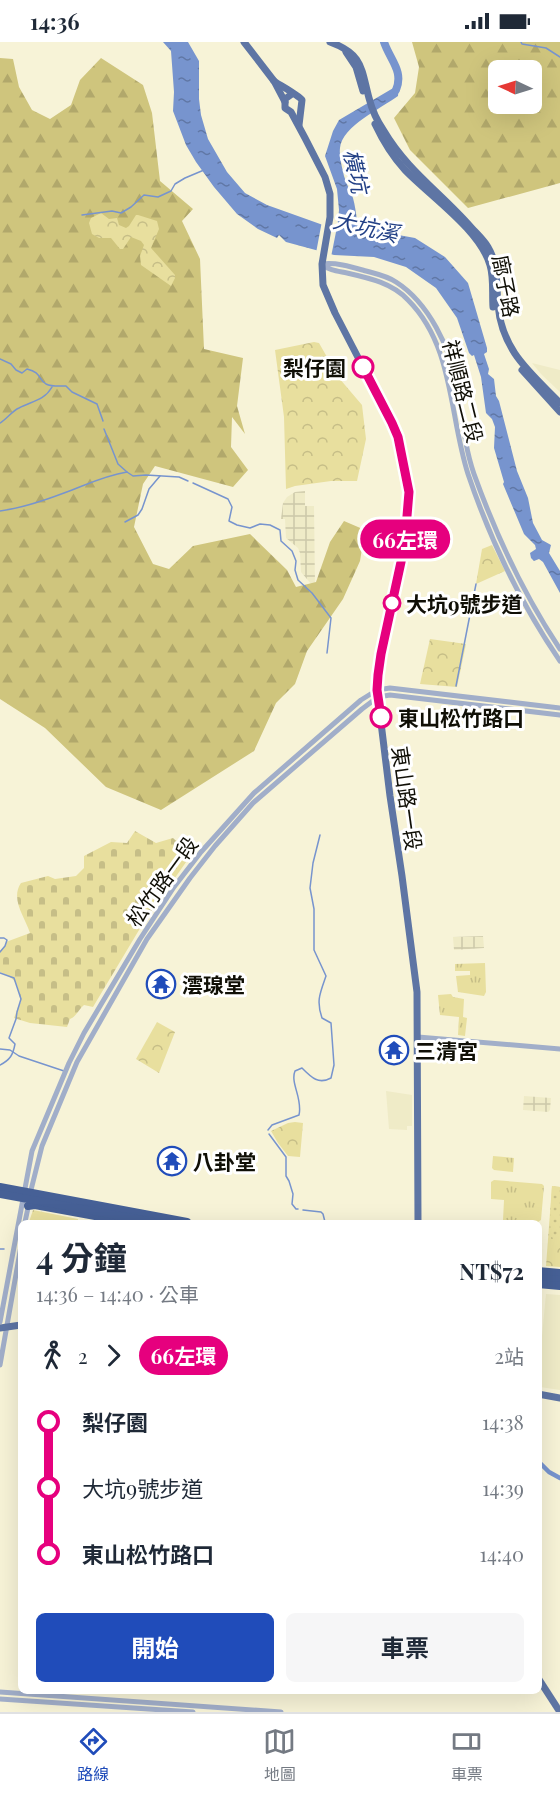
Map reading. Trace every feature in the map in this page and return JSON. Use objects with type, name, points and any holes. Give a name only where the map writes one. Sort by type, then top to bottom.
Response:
[{"type":"highway","points":[[0,1187],[177,1220]]},
{"type":"highway","points":[[0,1194],[142,1220]]},
{"type":"highway","points":[[28,1206],[117,1220]]},
{"type":"highway","points":[[542,1271],[560,1273]]},
{"type":"highway","points":[[542,1278],[560,1280]]},
{"type":"highway","points":[[542,1284],[560,1286]]},
{"type":"main road","points":[[244,42],[274,81],[285,102]]},
{"type":"main road","points":[[330,42],[344,47],[356,67],[372,114]]},
{"type":"main road","points":[[274,81],[292,94],[298,95],[302,100],[299,125]]},
{"type":"main road","points":[[292,94],[287,97],[285,108],[291,112],[300,109]]},
{"type":"main road","name":"東山路一段","points":[[291,112],[329,189],[331,199],[330,221],[322,260],[322,278],[326,294],[395,430],[409,492],[405,540],[381,654],[377,694],[417,992],[418,1220]]},
{"type":"main road","name":"廍子路","points":[[372,114],[399,154],[416,174],[434,188],[483,240],[496,269],[500,319],[507,342],[523,367],[560,403]]},
{"type":"main road","name":"廍子路","points":[[372,114],[381,136],[394,157],[484,250],[490,265],[493,307],[500,337],[515,362],[560,412]]},
{"type":"main road","points":[[2,1325],[18,1325]]},
{"type":"main road","points":[[542,1395],[560,1398]]},
{"type":"main road","points":[[542,1684],[560,1712]]},
{"type":"street","name":"祥順路二段","points":[[322,260],[391,279],[414,295],[429,315],[442,340],[455,376],[463,433],[473,472],[518,579],[560,649]]},
{"type":"street","name":"祥順路二段","points":[[322,260],[330,270],[388,285],[408,299],[423,318],[433,335],[447,372],[463,456],[479,504],[526,607],[560,661]]},
{"type":"street","points":[[377,694],[390,688],[560,708]]},
{"type":"street","points":[[377,694],[560,715]]},
{"type":"street","name":"松竹路一段","points":[[25,1220],[42,1146],[77,1062],[139,953],[170,906],[215,846],[253,803],[377,694]]},
{"type":"street","name":"松竹路一段","points":[[20,1220],[32,1151],[73,1054],[140,939],[184,872],[242,805],[266,782],[361,700],[377,694]]},
{"type":"street","points":[[418,1037],[560,1049]]},
{"type":"street","name":"松竹路一段","points":[[0,1365],[2,1325],[18,1232]]},
{"type":"street","name":"松竹路一段","points":[[2,1325],[18,1258]]},
{"type":"street","points":[[0,1692],[18,1693]]},
{"type":"street","points":[[28,1694],[280,1712]]},
{"type":"street","points":[[0,1699],[193,1712]]},
{"type":"shaded area","points":[[532,363],[560,370],[560,392],[541,374]]},
{"type":"shaded area","points":[[305,491],[305,506],[314,506],[315,585],[312,585],[301,572],[300,553],[298,548],[286,538],[285,519],[281,519],[283,503],[287,497],[295,492]]},
{"type":"shaded area","points":[[483,936],[484,948],[454,950],[453,937]]},
{"type":"shaded area","points":[[386,1091],[412,1095],[412,1126],[407,1126],[407,1130],[389,1129]]},
{"type":"shaded area","points":[[524,1096],[551,1098],[550,1110],[548,1112],[523,1110]]},
{"type":"shaded area","points":[[546,1294],[560,1295],[560,1390],[542,1387],[542,1336]]},
{"type":"green space","points":[[412,42],[560,42],[560,183],[468,208],[410,150],[394,118],[415,93],[419,67]]},
{"type":"green space","points":[[0,58],[13,59],[19,87],[32,110],[50,119],[71,105],[80,80],[101,58],[143,85],[152,113],[160,181],[193,209],[182,221],[200,259],[204,349],[243,358],[237,406],[245,434],[232,417],[231,447],[248,470],[233,487],[155,466],[143,484],[134,527],[153,564],[169,569],[193,546],[250,534],[287,570],[296,587],[316,582],[330,542],[344,521],[365,530],[360,561],[343,599],[307,651],[295,684],[276,703],[254,751],[161,810],[106,787],[45,728],[0,699]]},
{"type":"green space","points":[[101,213],[109,219],[117,218],[119,225],[126,228],[136,215],[157,221],[159,229],[151,248],[175,275],[171,286],[141,265],[140,256],[144,245],[141,241],[131,237],[123,249],[120,249],[111,238],[99,238],[92,234],[89,223],[91,218]]},
{"type":"green space","points":[[319,343],[339,378],[362,405],[366,439],[357,481],[331,481],[286,489],[284,417],[275,350]]},
{"type":"green space","points":[[492,545],[505,571],[476,584],[482,549]]},
{"type":"green space","points":[[430,639],[466,644],[457,687],[420,684]]},
{"type":"green space","points":[[135,831],[156,843],[173,838],[191,855],[142,925],[93,1007],[84,1005],[70,1019],[67,1027],[30,1023],[14,1018],[21,1002],[20,996],[14,980],[0,972],[0,951],[6,942],[30,933],[18,902],[17,895],[21,883],[48,876],[55,879],[76,876],[84,868],[84,856],[111,842],[127,843]]},
{"type":"green space","points":[[485,963],[486,992],[484,996],[458,992],[456,976],[470,975],[470,971],[455,971],[455,964]]},
{"type":"green space","points":[[451,994],[453,997],[464,999],[463,1017],[467,1018],[465,1036],[458,1035],[459,1017],[440,1015],[438,995]]},
{"type":"green space","points":[[157,1022],[175,1032],[159,1073],[136,1059]]},
{"type":"green space","points":[[295,1122],[303,1123],[300,1157],[288,1156],[271,1131]]},
{"type":"green space","points":[[493,1156],[514,1158],[513,1172],[494,1170],[492,1168]]},
{"type":"green space","points":[[494,1180],[542,1184],[544,1186],[541,1220],[503,1220],[504,1200],[491,1199],[491,1182]]},
{"type":"green space","points":[[552,1186],[560,1187],[560,1267],[546,1266]]},
{"type":"green space","points":[[552,1186],[560,1187],[560,1238],[549,1237]]},
{"type":"green space","points":[[33,1210],[78,1219],[78,1220],[30,1220]]},
{"type":"water","name":"大坑溪","points":[[163,42],[188,42],[199,61],[199,99],[208,139],[227,172],[245,193],[267,205],[337,230],[339,210],[337,189],[325,156],[333,131],[339,120],[395,87],[399,82],[398,96],[355,125],[342,140],[341,162],[353,198],[357,221],[370,222],[393,234],[415,238],[445,257],[468,283],[487,348],[484,354],[489,369],[488,374],[494,379],[496,396],[517,471],[528,498],[533,523],[542,540],[551,545],[549,553],[560,571],[560,593],[543,562],[539,559],[534,561],[531,558],[530,553],[536,549],[535,545],[524,534],[503,484],[494,448],[495,427],[492,419],[486,413],[481,377],[474,355],[469,353],[457,318],[436,288],[406,267],[374,257],[334,255],[286,242],[279,235],[277,238],[258,229],[237,214],[214,187],[186,145],[173,111],[171,51]]},
{"type":"pier","points":[[322,221],[335,226],[338,222],[331,257],[316,253]]},
{"type":"waterway","name":"橫坑","points":[[384,42],[397,71],[396,90]]},
{"type":"waterway","points":[[521,42],[546,48],[560,57]]},
{"type":"waterway","points":[[82,215],[112,211],[121,213],[144,195],[158,197],[171,191],[175,184],[185,178],[204,170]]},
{"type":"waterway","points":[[0,359],[22,373],[27,369],[32,371],[46,384],[66,386],[72,392],[97,404],[103,421]]},
{"type":"waterway","points":[[0,423],[16,409],[41,398],[52,387]]},
{"type":"waterway","points":[[104,429],[118,464],[133,476],[179,477],[188,481]]},
{"type":"waterway","points":[[0,511],[32,504],[102,478],[127,472]]},
{"type":"waterway","points":[[125,522],[138,515],[149,489],[160,476]]},
{"type":"waterway","points":[[193,483],[228,499],[232,507],[229,521],[250,528],[260,524],[270,525],[280,530],[281,541],[292,551],[296,561],[295,570],[298,580],[312,593],[331,618],[327,653]]},
{"type":"waterway","points":[[456,686],[476,584]]},
{"type":"waterway","points":[[268,1130],[272,1125],[299,1115],[300,1109],[294,1081],[295,1071],[302,1068],[312,1077],[322,1081],[331,1078],[334,1065],[331,1023],[322,1018],[319,1007],[326,976],[314,950],[314,909],[310,888],[320,835]]},
{"type":"waterway","points":[[0,938],[7,940],[0,952]]},
{"type":"waterway","points":[[0,973],[14,978],[21,999],[9,1038],[15,1044],[13,1051],[9,1059],[0,1065]]},
{"type":"waterway","points":[[0,1049],[10,1050],[19,1056],[64,1071]]},
{"type":"waterway","points":[[269,1134],[286,1157],[286,1176],[293,1194],[292,1204],[298,1209]]},
{"type":"waterway","points":[[303,1210],[321,1212],[324,1220]]},
{"type":"waterway","points":[[542,1465],[560,1478]]},
{"type":"bus line","name":"66左環","points":[[363,367],[398,437],[409,492],[409,508],[401,562],[378,675],[377,690],[381,717]]},
{"type":"place","name":"梨仔園","points":[[363,367]]},
{"type":"place","name":"大坑9號步道","points":[[392,603]]},
{"type":"place","name":"東山松竹路口","points":[[381,717]]},
{"type":"place","name":"澐瑔堂","points":[[161,984]]},
{"type":"place","name":"三清宮","points":[[394,1050]]},
{"type":"place","name":"八卦堂","points":[[172,1161]]}]
